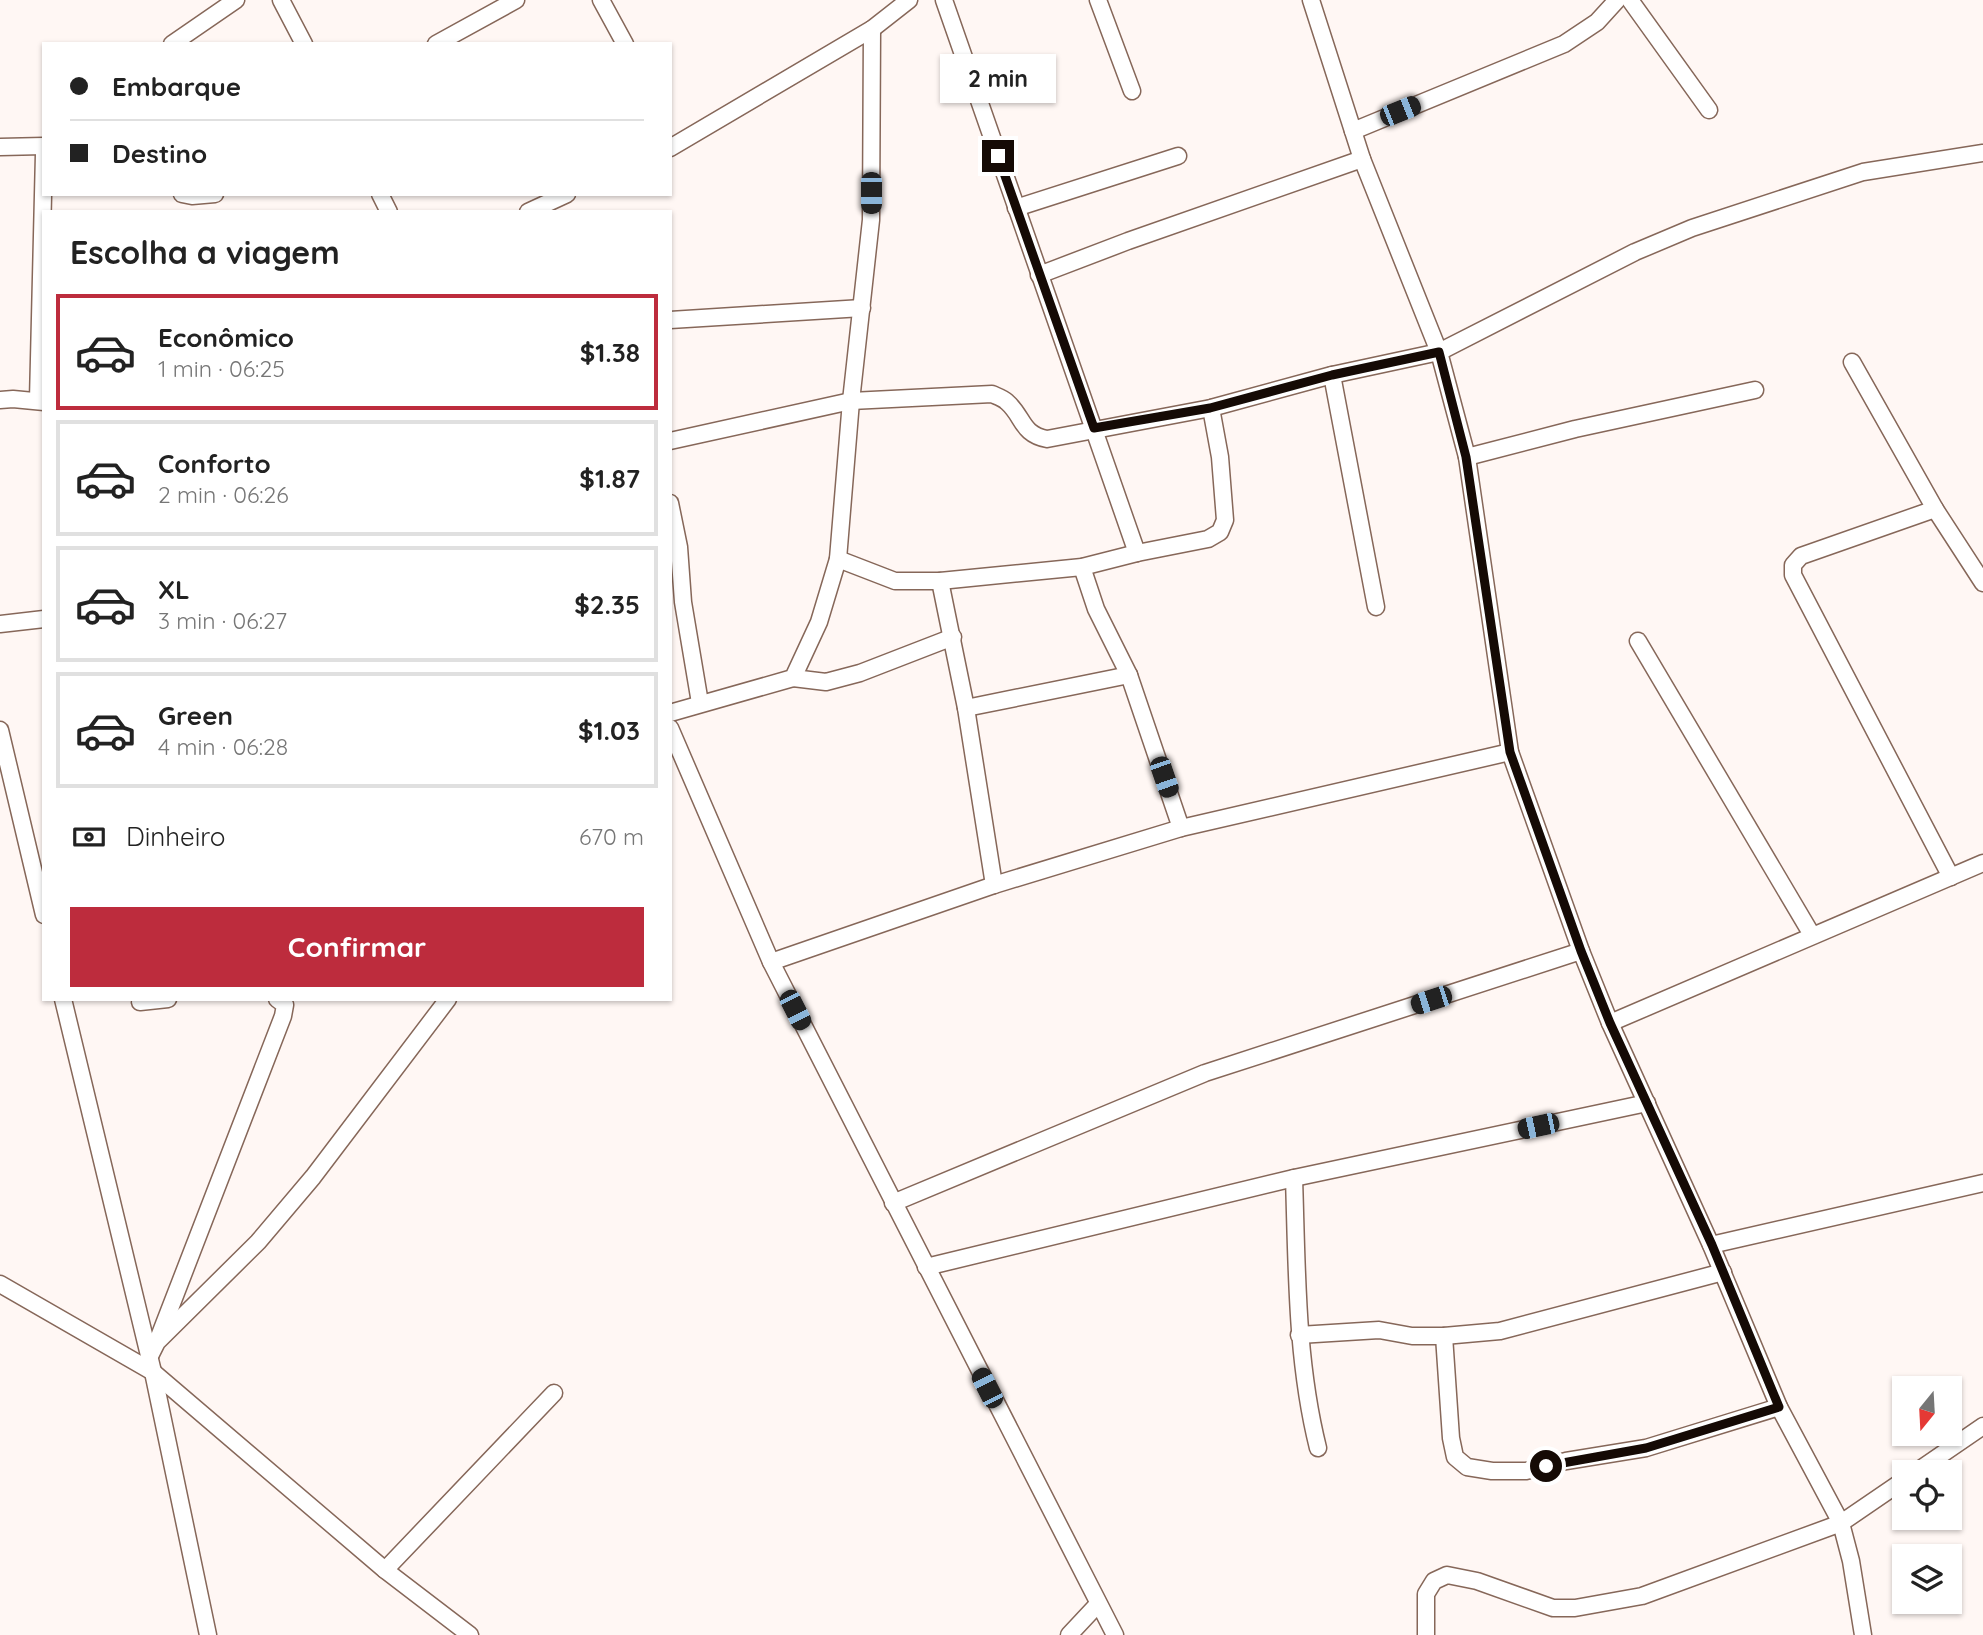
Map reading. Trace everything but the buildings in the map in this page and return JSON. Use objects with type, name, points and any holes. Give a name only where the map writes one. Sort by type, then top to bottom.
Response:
[{"type":"street","points":[[175,42],[236,0]]},
{"type":"street","points":[[281,0],[303,42]]},
{"type":"street","points":[[440,42],[516,0]]},
{"type":"street","points":[[601,0],[624,42]]},
{"type":"street","points":[[674,147],[872,29],[908,0]]},
{"type":"street","points":[[944,0],[1137,553]]},
{"type":"street","points":[[1098,0],[1132,90]]},
{"type":"street","points":[[1311,0],[1362,159],[1439,352],[1466,457],[1510,752],[1581,951],[1610,1023],[1712,1245],[1779,1407],[1841,1523],[1851,1561],[1863,1635]]},
{"type":"street","points":[[1353,131],[1564,44],[1597,22],[1617,0]]},
{"type":"street","points":[[1630,0],[1709,110]]},
{"type":"street","points":[[793,678],[820,622],[838,559],[851,401],[871,220],[872,29]]},
{"type":"street","points":[[0,147],[42,153]]},
{"type":"street","points":[[672,441],[851,401],[992,394],[1006,401],[1025,428],[1036,436],[1047,439],[1210,408],[1332,375],[1439,352],[1635,252],[1692,228],[1863,172],[1983,153]]},
{"type":"street","points":[[1016,208],[1178,156]]},
{"type":"street","points":[[1039,275],[1362,159]]},
{"type":"street","points":[[532,210],[564,196]]},
{"type":"street","points":[[0,400],[41,401],[42,277]]},
{"type":"street","points":[[672,320],[862,308]]},
{"type":"street","points":[[1852,362],[1935,509],[1983,583]]},
{"type":"street","points":[[1332,375],[1376,607]]},
{"type":"street","points":[[1466,457],[1575,429],[1755,390]]},
{"type":"street","points":[[838,559],[895,581],[940,581],[1082,567],[1208,539],[1220,532],[1225,520],[1220,457],[1210,408]]},
{"type":"street","points":[[1935,509],[1801,556],[1793,565],[1793,575],[1951,877]]},
{"type":"street","points":[[672,513],[679,547],[683,602],[700,703]]},
{"type":"street","points":[[1082,567],[1096,609],[1129,675],[1181,828]]},
{"type":"street","points":[[940,581],[966,708],[994,884]]},
{"type":"street","points":[[0,624],[42,619]]},
{"type":"street","points":[[672,712],[793,678],[826,682],[860,673],[953,637]]},
{"type":"street","points":[[1638,642],[1812,936]]},
{"type":"street","points":[[966,708],[1129,675]]},
{"type":"street","points":[[0,730],[42,907]]},
{"type":"street","points":[[672,733],[771,962],[1115,1635]]},
{"type":"street","points":[[771,962],[994,884],[1181,828],[1510,752]]},
{"type":"street","points":[[1610,1023],[1983,863]]},
{"type":"street","points":[[893,1203],[1205,1073],[1581,951]]},
{"type":"street","points":[[64,1001],[151,1366],[208,1635]]},
{"type":"street","points":[[140,1002],[149,1001]]},
{"type":"street","points":[[151,1366],[157,1342],[283,1016],[285,1005],[280,1001]]},
{"type":"street","points":[[157,1342],[258,1242],[313,1177],[446,1001]]},
{"type":"street","points":[[926,1267],[1294,1178],[1647,1103]]},
{"type":"street","points":[[1294,1178],[1299,1335],[1307,1407],[1318,1448]]},
{"type":"street","points":[[1712,1245],[1983,1183]]},
{"type":"street","points":[[1299,1335],[1379,1330],[1412,1336],[1444,1336],[1500,1331],[1723,1272]]},
{"type":"street","points":[[0,1284],[151,1366],[385,1570],[470,1635]]},
{"type":"street","points":[[1444,1336],[1451,1438],[1455,1457],[1467,1467],[1492,1471],[1526,1471],[1566,1461],[1646,1448],[1779,1407]]},
{"type":"street","points":[[385,1570],[554,1393]]},
{"type":"street","points":[[1933,1460],[1983,1426]]},
{"type":"street","points":[[1426,1635],[1426,1594],[1434,1581],[1447,1575],[1477,1581],[1553,1608],[1575,1608],[1642,1596],[1841,1523],[1892,1488]]},
{"type":"street","points":[[1069,1635],[1098,1604]]},
{"type":"route","points":[[998,156],[1094,428],[1210,408],[1332,375],[1439,352],[1466,457],[1510,752],[1581,951],[1610,1023],[1712,1245],[1779,1407],[1646,1448],[1546,1466]]}]
